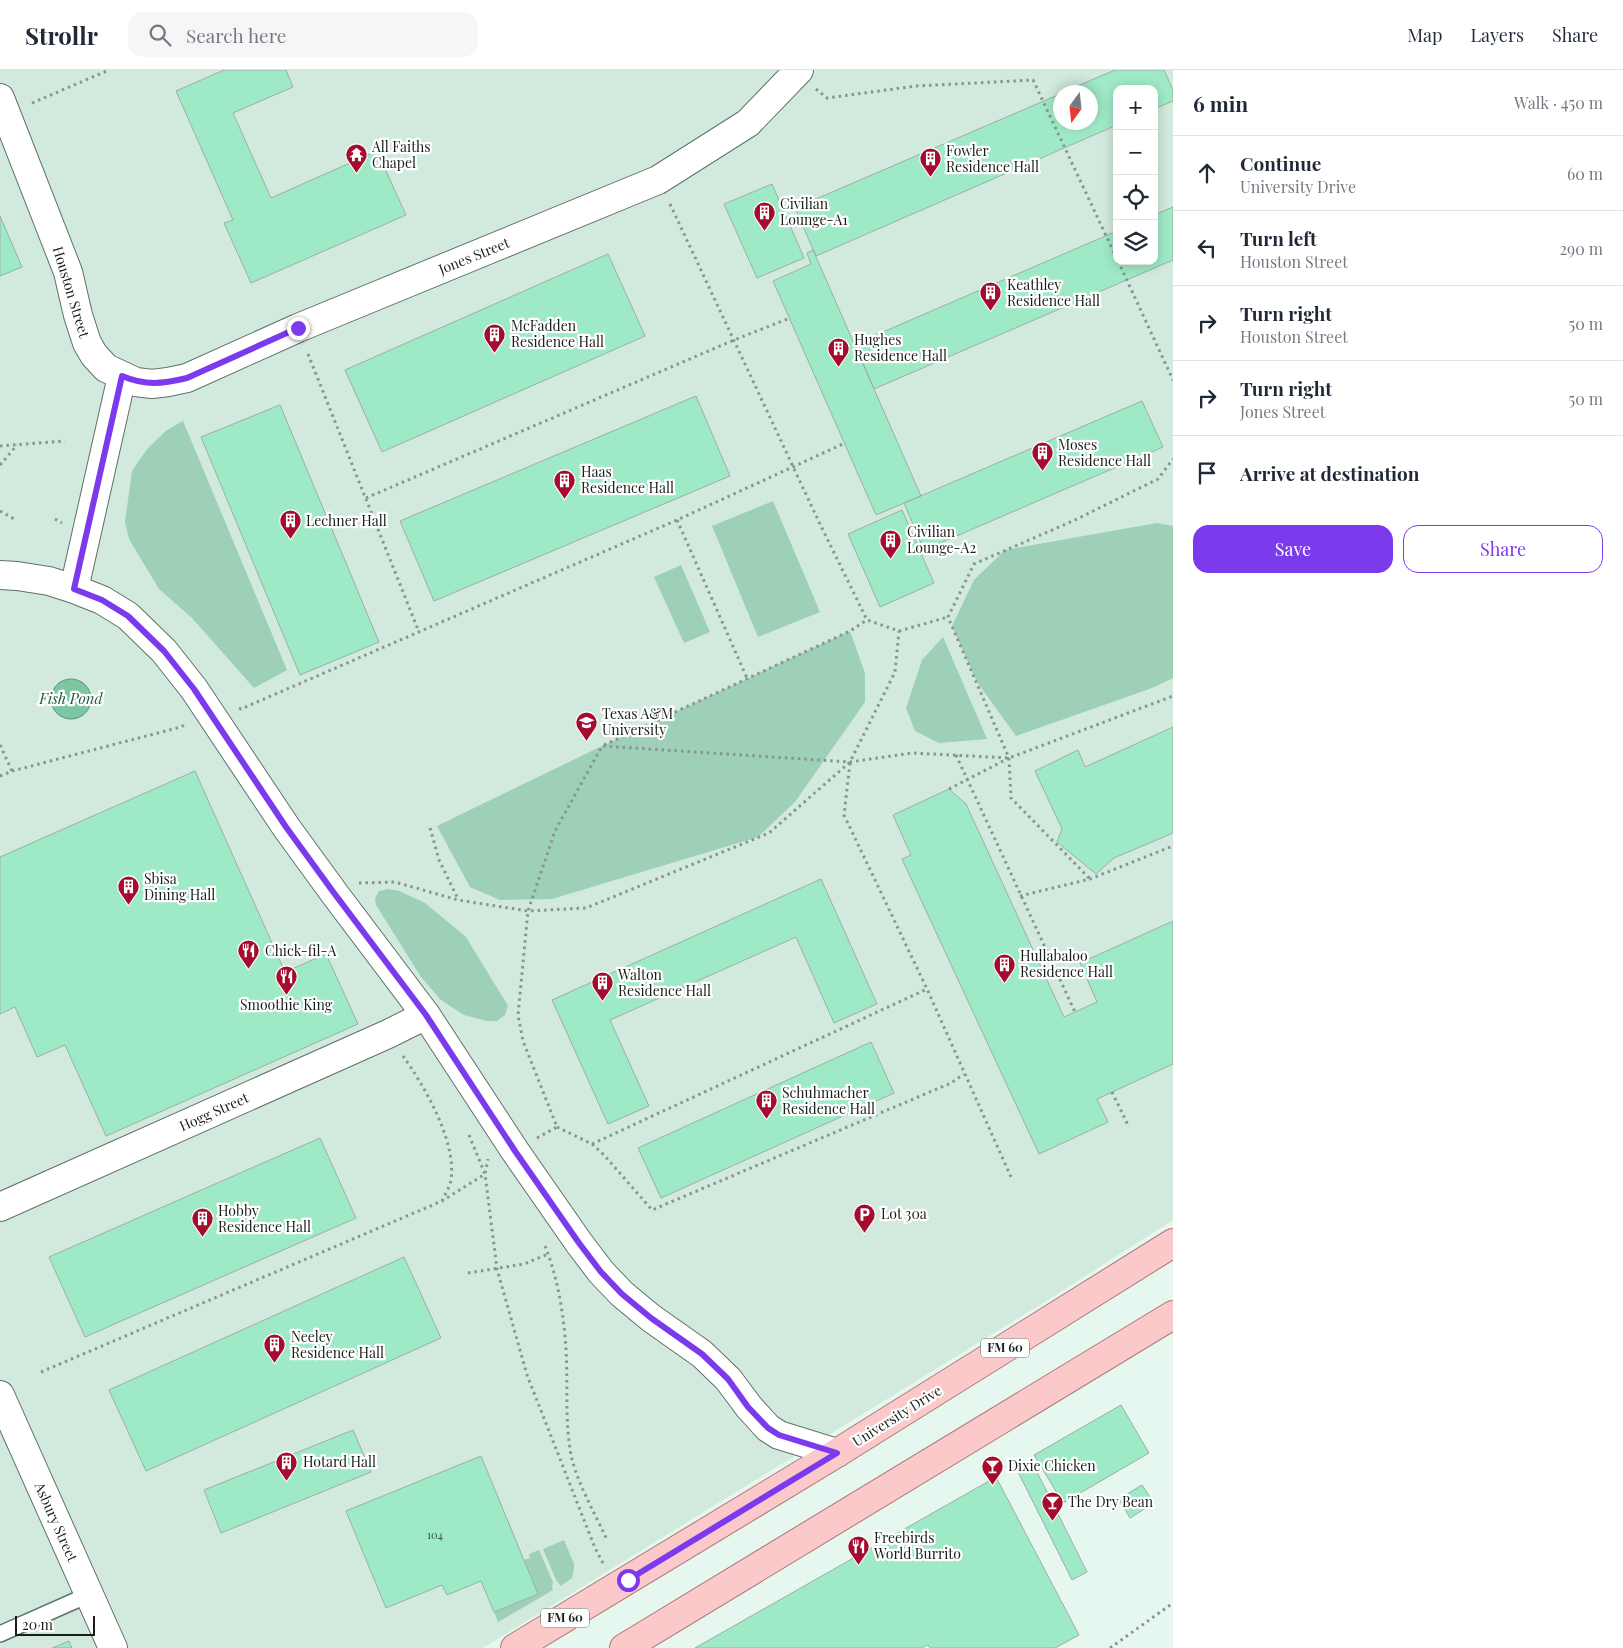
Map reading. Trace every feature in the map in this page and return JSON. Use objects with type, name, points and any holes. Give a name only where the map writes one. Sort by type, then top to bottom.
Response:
[{"type":"main road","name":"University Drive","points":[[515,1648],[837,1453],[1173,1243]]},
{"type":"main road","points":[[624,1648],[1173,1314]]},
{"type":"street","name":"Jones Street","points":[[122,376],[136,382],[152,384],[187,378],[298,328],[658,180],[748,123],[797,72]]},
{"type":"street","name":"Houston Street","points":[[3,106],[68,272],[87,344],[106,368],[122,376]]},
{"type":"street","points":[[74,589],[122,376]]},
{"type":"street","points":[[0,575],[49,581],[102,600],[128,616],[164,651],[194,689],[286,827],[426,1015],[515,1151],[601,1272],[622,1294],[651,1318],[702,1354],[728,1379],[748,1407],[768,1428],[779,1435],[837,1453]]},
{"type":"street","name":"Hogg Street","points":[[0,1207],[388,1034],[426,1015]]},
{"type":"street","name":"Asbury Street","points":[[0,1395],[9,1444],[114,1648]]},
{"type":"lane","points":[[0,1634],[88,1595]]},
{"type":"path","points":[[3,106],[109,70]]},
{"type":"path","points":[[797,72],[827,98],[916,86],[1033,80],[1113,251]]},
{"type":"path","points":[[658,180],[868,620],[898,630],[948,617]]},
{"type":"path","points":[[1119,265],[1173,380]]},
{"type":"path","points":[[366,498],[734,340],[790,318]]},
{"type":"path","points":[[298,328],[420,632]]},
{"type":"path","points":[[0,446],[65,441]]},
{"type":"path","points":[[234,704],[241,709],[677,520],[845,443]]},
{"type":"path","points":[[0,465],[17,444]]},
{"type":"path","points":[[1090,880],[1011,798],[1008,758],[948,617],[974,564],[1075,520],[1158,478],[1173,459]]},
{"type":"path","points":[[0,511],[16,520]]},
{"type":"path","points":[[55,519],[62,523]]},
{"type":"path","points":[[677,520],[748,678]]},
{"type":"path","points":[[868,620],[850,631],[602,746],[555,831],[528,911],[518,1015],[523,1042],[558,1127],[592,1144],[652,1210],[951,1083],[964,1074]]},
{"type":"path","points":[[898,630],[895,672],[850,762],[844,815],[927,990],[1011,1177]]},
{"type":"path","points":[[949,789],[1008,758],[1173,696]]},
{"type":"path","points":[[0,776],[12,771],[181,727],[193,719]]},
{"type":"path","points":[[0,746],[12,771]]},
{"type":"path","points":[[602,746],[850,762],[912,753],[1008,758]]},
{"type":"path","points":[[956,755],[1075,1012]]},
{"type":"path","points":[[355,883],[396,882],[458,900],[528,911],[586,908],[769,833],[850,762]]},
{"type":"path","points":[[430,828],[439,860],[458,900]]},
{"type":"path","points":[[1020,896],[1090,880],[1173,846]]},
{"type":"path","points":[[592,1144],[927,990]]},
{"type":"path","points":[[401,1054],[415,1072],[440,1117],[452,1162],[450,1183],[442,1201]]},
{"type":"path","points":[[1112,1092],[1128,1124]]},
{"type":"path","points":[[533,1140],[558,1127]]},
{"type":"path","points":[[41,1372],[442,1201],[485,1174],[497,1269],[526,1375],[603,1564]]},
{"type":"path","points":[[542,1237],[560,1303],[566,1350],[566,1395],[570,1450],[580,1482],[607,1540]]},
{"type":"path","points":[[468,1273],[524,1264],[548,1254]]},
{"type":"path","points":[[1110,1648],[1173,1603]]},
{"type":"shaded area","name":"Texas A&M University","points":[[0,70],[1173,70],[1173,1220],[1038,1306],[483,1648],[0,1648]]},
{"type":"shaded area","points":[[183,421],[287,670],[254,688],[192,618],[159,589],[129,539],[125,522],[132,471],[147,449],[167,430]]},
{"type":"shaded area","points":[[773,501],[820,612],[758,637],[712,526]]},
{"type":"shaded area","points":[[1157,523],[1173,526],[1173,678],[1152,688],[1016,736],[977,682],[952,626],[974,580],[1005,550]]},
{"type":"shaded area","points":[[681,565],[710,632],[684,643],[654,577]]},
{"type":"shaded area","points":[[850,631],[865,673],[865,702],[795,802],[758,837],[552,899],[500,900],[470,887],[437,826],[602,746]]},
{"type":"shaded area","points":[[943,637],[987,739],[939,743],[915,731],[906,708],[922,660]]},
{"type":"shaded area","points":[[388,889],[399,891],[425,903],[466,937],[508,1006],[505,1015],[497,1021],[487,1021],[464,1015],[441,1000],[421,977],[376,905],[375,898],[379,891]]},
{"type":"shaded area","points":[[564,1540],[574,1568],[572,1578],[561,1586],[556,1580],[543,1549]]},
{"type":"shaded area","points":[[539,1550],[553,1582],[553,1590],[498,1622],[494,1612],[538,1594],[524,1560],[530,1558],[529,1554]]},
{"type":"water","name":"Fish Pond","points":[[71,679],[85,685],[91,699],[85,713],[71,719],[57,713],[51,699],[57,685]]},
{"type":"building","name":"All Faiths Chapel","points":[[224,70],[286,70],[293,87],[233,113],[271,198],[377,151],[406,215],[251,283],[224,223],[233,220],[176,91]]},
{"type":"building","name":"Fowler Residence Hall","points":[[1115,70],[1164,70],[1173,90],[1173,101],[1158,107],[1158,85],[1113,85],[1113,127],[816,256],[795,208],[1053,97],[1053,130],[1098,130],[1098,85],[1080,85]]},
{"type":"building","name":"Civilian Lounge-A1","points":[[772,184],[804,258],[757,278],[724,204]]},
{"type":"building","name":"Keathley Residence Hall","points":[[1173,207],[1173,260],[874,389],[855,344],[1113,233],[1113,265],[1158,265],[1158,213]]},
{"type":"building","points":[[0,216],[22,267],[0,276]]},
{"type":"building","name":"Hughes Residence Hall","points":[[813,250],[921,496],[876,515],[773,281],[811,264],[807,253]]},
{"type":"building","name":"McFadden Residence Hall","points":[[608,254],[645,336],[382,452],[345,370]]},
{"type":"building","name":"Haas Residence Hall","points":[[696,396],[730,476],[434,601],[400,521]]},
{"type":"building","name":"Moses Residence Hall","points":[[1142,401],[1163,447],[924,550],[904,503]]},
{"type":"building","name":"Lechner Hall","points":[[280,405],[379,642],[300,675],[201,437]]},
{"type":"building","name":"Civilian Lounge-A2","points":[[902,510],[934,583],[880,607],[848,534]]},
{"type":"building","points":[[1173,727],[1173,833],[1114,858],[1096,874],[1057,842],[1062,829],[1035,771],[1078,750],[1085,767]]},
{"type":"building","name":"Sbisa Dining Hall","points":[[195,771],[285,972],[326,954],[358,1024],[106,1136],[65,1045],[37,1057],[15,1007],[0,1014],[0,857]]},
{"type":"building","name":"Hullabaloo Residence Hall","points":[[949,789],[966,804],[1064,1017],[1097,1002],[1080,963],[1173,921],[1173,1064],[1097,1099],[1108,1122],[1039,1154],[902,859],[911,855],[893,815]]},
{"type":"building","name":"Walton Residence Hall","points":[[821,879],[877,1004],[834,1023],[796,937],[610,1020],[649,1106],[608,1124],[552,1000]]},
{"type":"building","name":"Schuhmacher Residence Hall","points":[[871,1042],[894,1093],[661,1198],[638,1148]]},
{"type":"building","name":"Hobby Residence Hall","points":[[320,1138],[356,1218],[85,1337],[49,1257]]},
{"type":"building","name":"Neeley Residence Hall","points":[[404,1257],[441,1338],[146,1471],[109,1390]]},
{"type":"building","points":[[1121,1405],[1149,1453],[1063,1503],[1034,1455]]},
{"type":"building","name":"Hotard Hall","points":[[353,1430],[371,1472],[221,1533],[204,1490]]},
{"type":"building","points":[[481,1456],[538,1594],[494,1612],[481,1581],[447,1595],[442,1585],[386,1608],[346,1511]]},
{"type":"building","name":"The Dry Bean","points":[[1032,1462],[1087,1572],[1072,1580],[1017,1470]]},
{"type":"building","points":[[996,1477],[1079,1635],[1055,1648],[930,1648],[928,1645],[922,1648],[695,1648]]},
{"type":"building","points":[[1142,1485],[1154,1503],[1130,1518],[1119,1499]]},
{"type":"building","points":[[69,1641],[72,1648],[52,1648]]},
{"type":"place","name":"All Faiths Chapel","points":[[356,174]]},
{"type":"place","name":"Fowler Residence Hall","points":[[930,178]]},
{"type":"place","name":"Civilian Lounge-A1","points":[[764,231]]},
{"type":"place","name":"Keathley Residence Hall","points":[[991,312]]},
{"type":"place","name":"McFadden Residence Hall","points":[[495,353]]},
{"type":"place","name":"Hughes Residence Hall","points":[[838,367]]},
{"type":"place","name":"Moses Residence Hall","points":[[1042,472]]},
{"type":"place","name":"Haas Residence Hall","points":[[565,499]]},
{"type":"place","name":"Lechner Hall","points":[[290,540]]},
{"type":"place","name":"Civilian Lounge-A2","points":[[891,559]]},
{"type":"place","name":"Texas A&M University","points":[[586,741]]},
{"type":"place","name":"Sbisa Dining Hall","points":[[128,906]]},
{"type":"place","name":"Chick-fil-A","points":[[249,970]]},
{"type":"place","name":"Hullabaloo Residence Hall","points":[[1004,983]]},
{"type":"place","name":"Smoothie King","points":[[286,996]]},
{"type":"place","name":"Walton Residence Hall","points":[[602,1002]]},
{"type":"place","name":"Schuhmacher Residence Hall","points":[[766,1120]]},
{"type":"place","name":"Lot 30a","points":[[865,1233]]},
{"type":"place","name":"Hobby Residence Hall","points":[[202,1238]]},
{"type":"place","name":"Neeley Residence Hall","points":[[275,1364]]},
{"type":"place","name":"Hotard Hall","points":[[287,1481]]},
{"type":"place","name":"Dixie Chicken","points":[[992,1485]]},
{"type":"place","name":"The Dry Bean","points":[[1052,1521]]},
{"type":"place","name":"Freebirds World Burrito","points":[[858,1565]]},
{"type":"route","points":[[298,328],[187,378],[152,384],[136,382],[122,376],[74,589],[102,600],[128,616],[164,651],[194,689],[286,827],[426,1015],[515,1151],[601,1272],[622,1294],[651,1318],[702,1354],[728,1379],[748,1407],[768,1428],[779,1435],[837,1453],[628,1580]]}]
